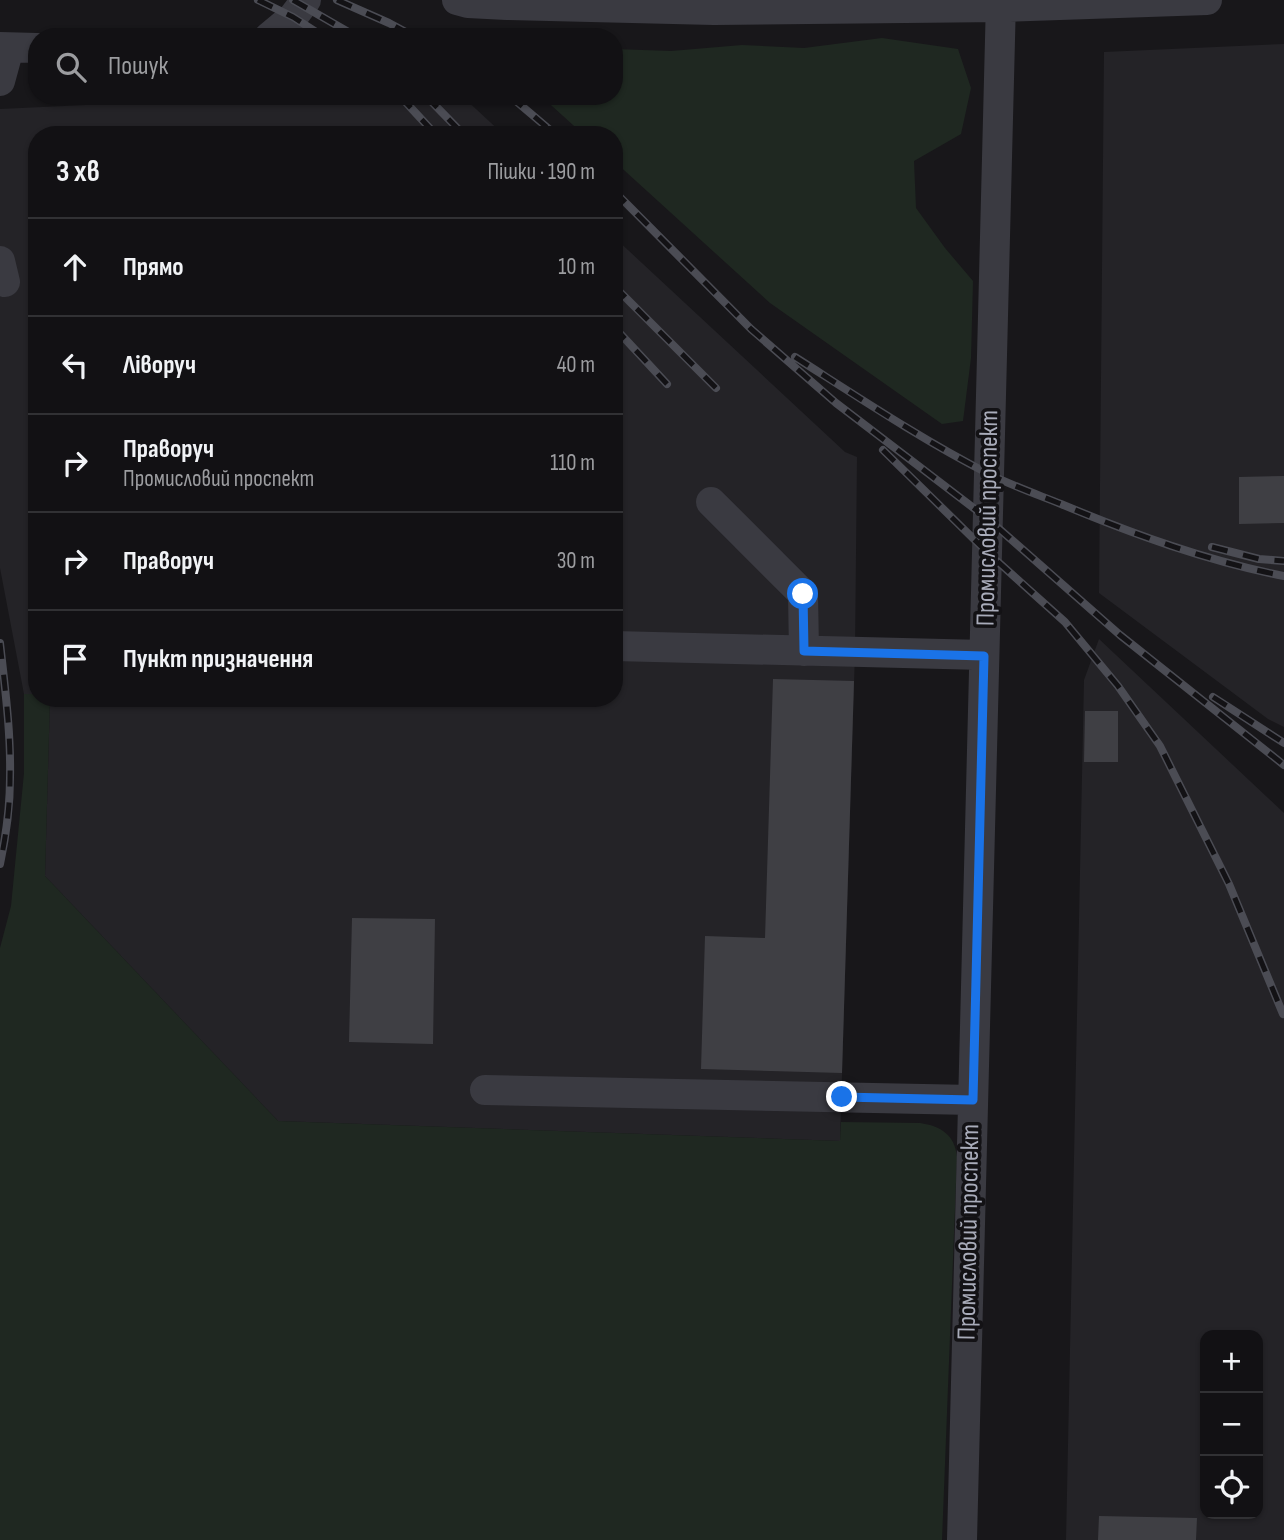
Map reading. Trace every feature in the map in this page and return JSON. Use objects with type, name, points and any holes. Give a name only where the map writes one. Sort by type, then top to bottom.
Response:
[{"type":"street","points":[[280,28],[293,17],[306,0]]},
{"type":"street","points":[[457,0],[507,5],[714,10],[1207,0]]},
{"type":"street","name":"Промисловий проспект","points":[[962,1540],[1001,4]]},
{"type":"street","points":[[0,81],[15,48]]},
{"type":"street","points":[[711,502],[803,594],[804,651]]},
{"type":"street","points":[[623,646],[984,656]]},
{"type":"street","points":[[485,1090],[973,1100]]},
{"type":"shaded area","points":[[882,38],[958,49],[971,88],[961,134],[914,161],[916,208],[973,281],[971,358],[963,421],[942,424],[770,303],[623,169],[623,126],[574,126],[551,105],[623,105],[623,49],[671,51],[742,45],[804,48]]},
{"type":"shaded area","points":[[1284,44],[1284,727],[1268,719],[1099,593],[1104,52]]},
{"type":"shaded area","points":[[86,105],[472,105],[494,126],[28,126],[28,694],[24,694],[0,568],[0,109]]},
{"type":"shaded area","points":[[623,245],[845,452],[857,457],[855,652],[840,1141],[278,1121],[45,876],[50,707],[623,707]]},
{"type":"shaded area","points":[[1099,639],[1284,813],[1284,1540],[1066,1540],[1084,680]]},
{"type":"shaded area","points":[[24,694],[28,694],[28,707],[50,707],[45,876],[278,1121],[840,1141],[841,1122],[920,1123],[934,1126],[946,1133],[956,1149],[957,1157],[942,1540],[0,1540],[0,948],[11,906],[24,773]]},
{"type":"building","points":[[1284,476],[1284,523],[1239,524],[1239,477]]},
{"type":"building","points":[[773,679],[854,681],[842,1073],[701,1069],[705,936],[765,938]]},
{"type":"building","points":[[1085,711],[1118,711],[1118,762],[1084,762]]},
{"type":"building","points":[[352,918],[435,919],[433,1044],[349,1042]]},
{"type":"building","points":[[1099,1516],[1197,1518],[1196,1540],[1098,1540]]},
{"type":"railway","points":[[258,0],[310,28]]},
{"type":"railway","points":[[293,0],[341,28]]},
{"type":"railway","points":[[337,0],[398,28]]},
{"type":"railway","points":[[408,105],[428,126]]},
{"type":"railway","points":[[435,105],[455,126]]},
{"type":"railway","points":[[521,105],[545,126]]},
{"type":"railway","points":[[623,200],[751,329],[836,403],[988,519],[1120,635],[1284,765]]},
{"type":"railway","points":[[623,295],[716,388]]},
{"type":"railway","points":[[623,337],[667,384]]},
{"type":"railway","points":[[795,357],[914,432],[1005,481],[1171,546],[1284,576]]},
{"type":"railway","points":[[883,450],[987,552],[1065,622],[1118,686],[1160,746],[1229,884],[1283,1014]]},
{"type":"railway","points":[[1212,547],[1259,559],[1284,561]]},
{"type":"railway","points":[[0,643],[10,761],[6,832],[0,864]]},
{"type":"railway","points":[[1213,697],[1284,743]]},
{"type":"route","points":[[803,594],[804,651],[984,656],[973,1100],[842,1097]]}]
